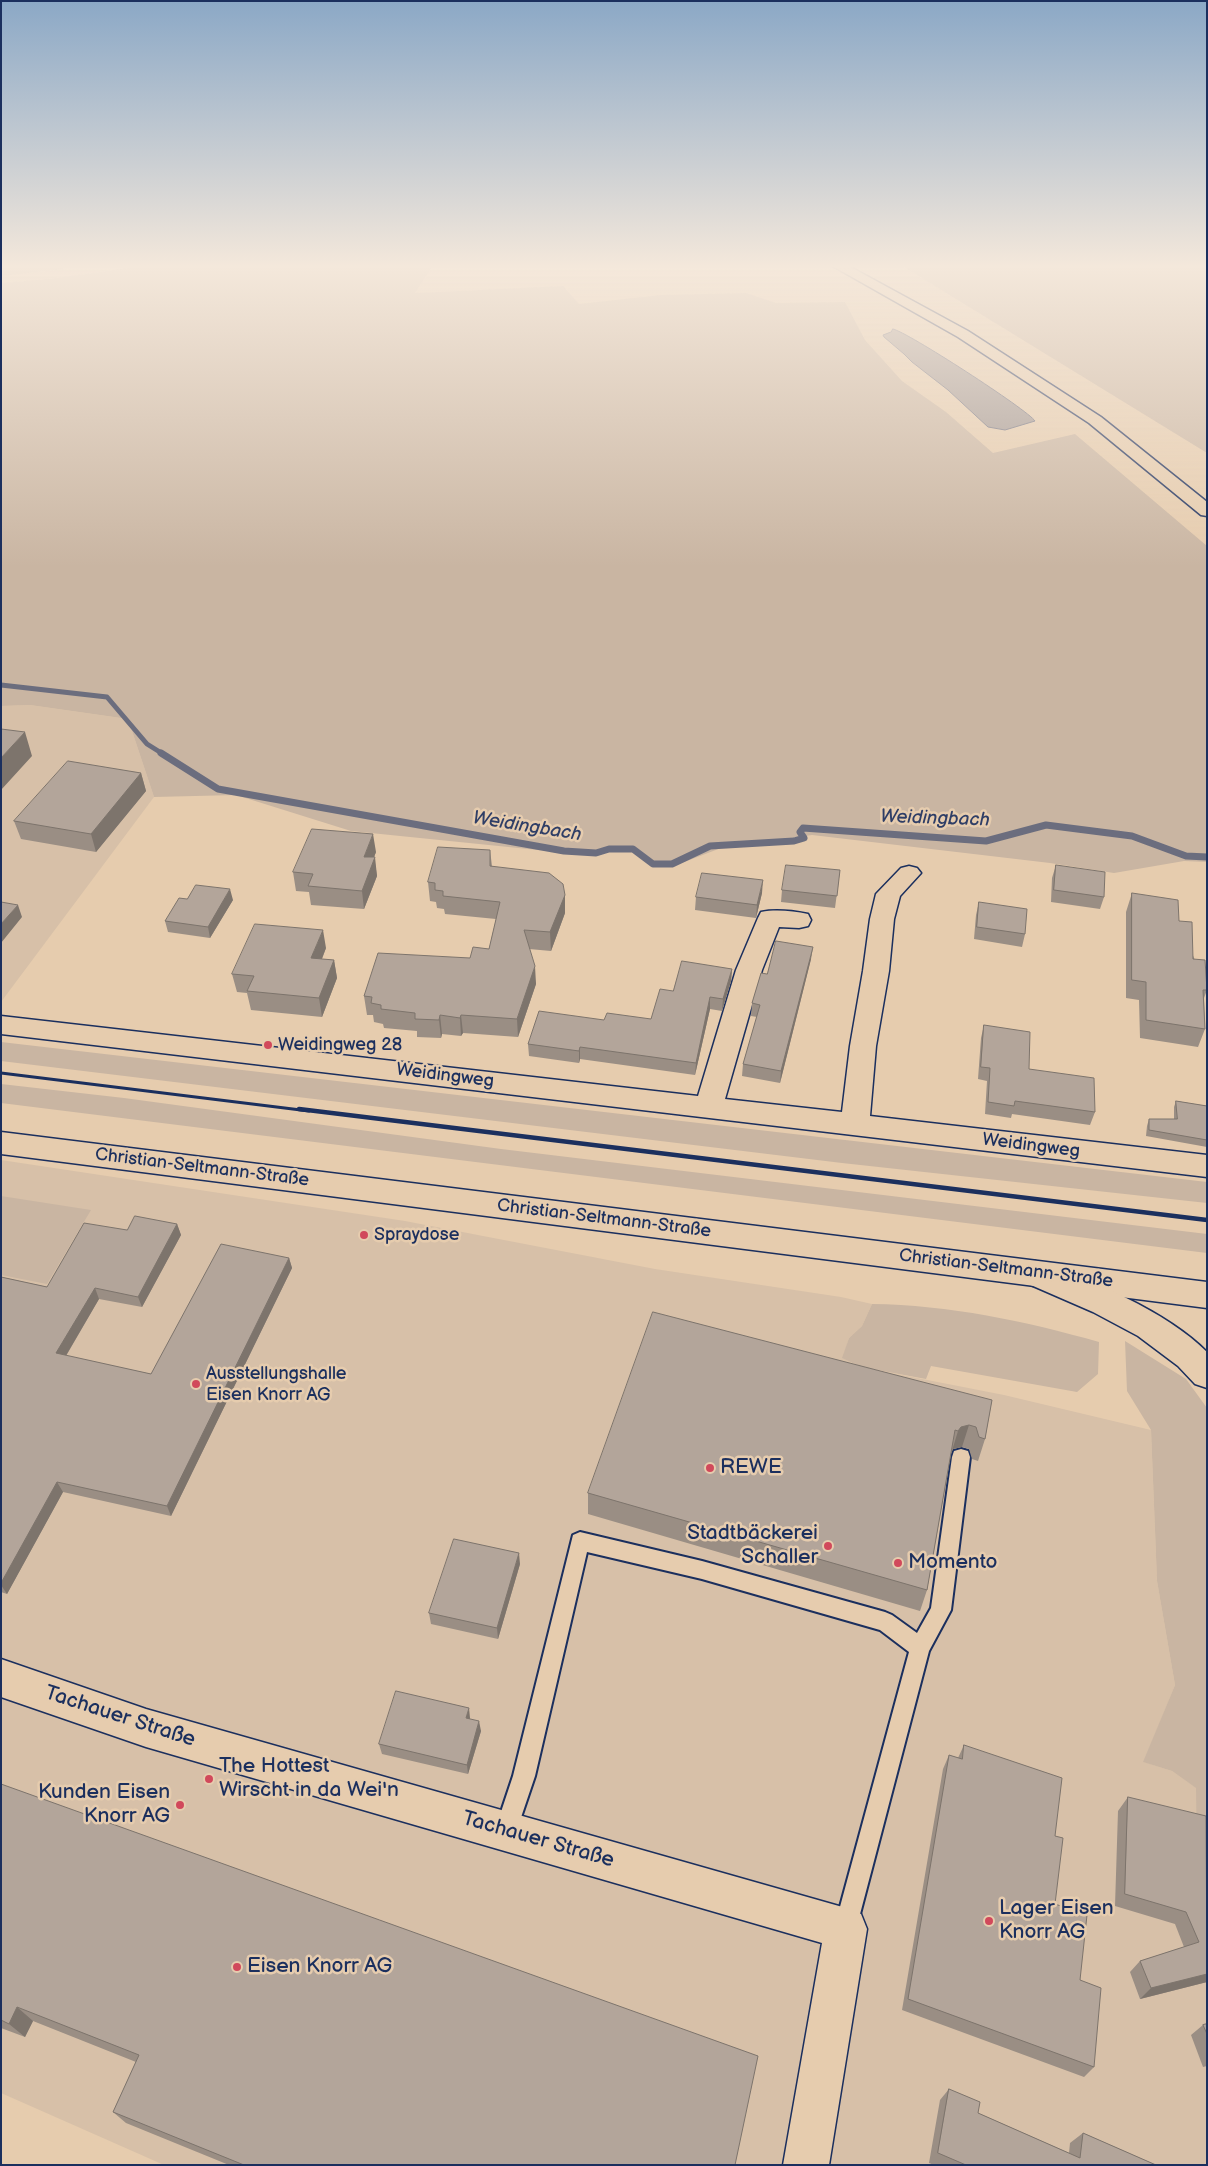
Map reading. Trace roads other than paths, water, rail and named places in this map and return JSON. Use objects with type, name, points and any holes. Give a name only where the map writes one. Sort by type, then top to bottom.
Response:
[{"type":"main road","points":[[1012,365],[1087,414],[1207,511]]},
{"type":"main road","points":[[854,1126],[863,1046],[876,972],[882,919],[888,894],[909,873]]},
{"type":"main road","points":[[709,1107],[749,970],[770,918],[799,920]]},
{"type":"main road","name":"Weidingweg","points":[[1,1025],[1207,1166]]},
{"type":"main road","name":"Christian-Seltmann-Straße","points":[[1,1143],[1207,1295]]},
{"type":"main road","points":[[1035,1273],[1137,1319],[1169,1338],[1207,1374]]},
{"type":"main road","name":"Tachauer Straße","points":[[1,1678],[146,1728],[846,1929]]},
{"type":"main road","points":[[806,2165],[846,1929]]},
{"type":"lane","points":[[846,1929],[920,1648],[941,1610],[961,1457]]},
{"type":"lane","points":[[506,1830],[524,1776],[580,1541],[702,1570],[788,1596],[885,1622],[920,1648]]},
{"type":"waterway","name":"Weidingbach","points":[[1,685],[107,697],[147,744],[163,754]]},
{"type":"waterway","name":"Weidingbach","points":[[161,753],[218,789],[564,851],[596,853],[609,849],[633,849],[653,864],[672,864],[710,846],[794,841],[804,838],[800,832],[803,828],[986,841],[1046,825],[1132,836],[1186,856],[1207,857]]},
{"type":"railway","points":[[1,1073],[309,1111]]},
{"type":"railway","points":[[299,1109],[1207,1220]]},
{"type":"place","name":"Weidingweg 28","points":[[268,1045]]},
{"type":"place","name":"Spraydose","points":[[364,1235]]},
{"type":"place","name":"Ausstellungshalle Eisen Knorr AG","points":[[196,1384]]},
{"type":"place","name":"REWE","points":[[710,1468]]},
{"type":"place","name":"Stadtbäckerei Schaller","points":[[828,1546]]},
{"type":"place","name":"Momento","points":[[898,1563]]},
{"type":"place","name":"The Hottest Wirscht in da Wei'n","points":[[209,1779]]},
{"type":"place","name":"Kunden Eisen Knorr AG","points":[[180,1805]]},
{"type":"place","name":"Lager Eisen Knorr AG","points":[[989,1921]]},
{"type":"place","name":"Eisen Knorr AG","points":[[237,1967]]}]
